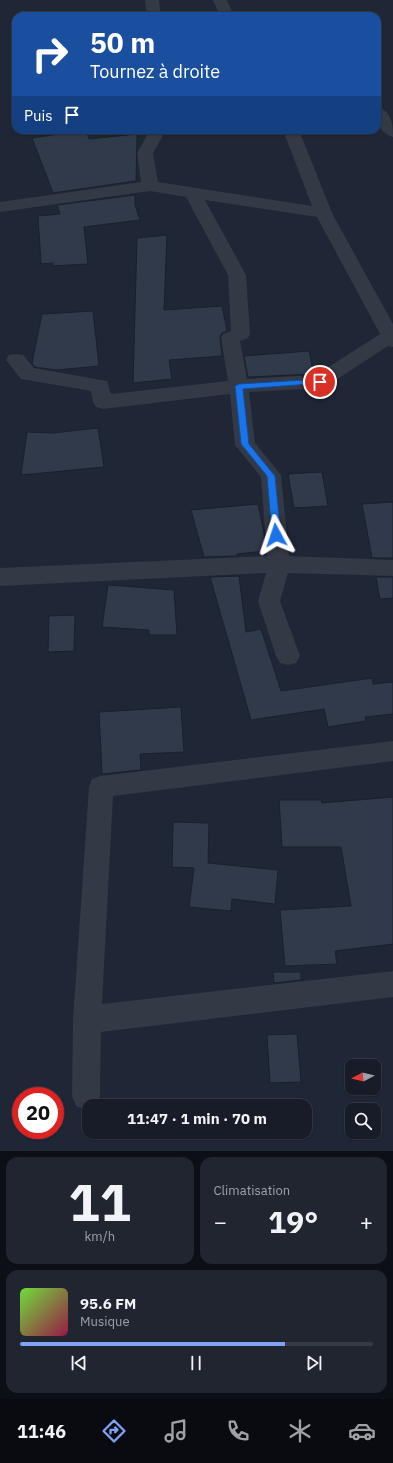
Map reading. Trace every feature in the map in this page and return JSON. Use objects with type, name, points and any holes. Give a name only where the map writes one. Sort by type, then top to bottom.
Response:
[{"type":"street","points":[[152,0],[154,12]]},
{"type":"street","points":[[220,0],[225,12]]},
{"type":"street","points":[[381,117],[393,132]]},
{"type":"street","points":[[150,186],[145,153],[156,134]]},
{"type":"street","points":[[16,360],[28,374],[100,386],[103,402],[239,386],[320,382],[389,330],[323,213],[293,134]]},
{"type":"street","points":[[0,207],[150,186],[323,213]]},
{"type":"street","points":[[192,192],[237,276],[241,334],[230,338],[239,386],[245,444],[271,476],[279,564],[268,601],[288,656]]},
{"type":"street","points":[[0,577],[279,564],[393,568]]},
{"type":"street","points":[[86,1096],[87,1020],[101,788],[393,751]]},
{"type":"street","points":[[87,1020],[393,984]]},
{"type":"building","points":[[59,134],[87,134],[89,139],[137,134],[136,181],[53,193],[32,138]]},
{"type":"building","points":[[135,195],[135,205],[140,220],[84,227],[88,264],[52,266],[53,263],[41,264],[38,216],[60,214],[57,205]]},
{"type":"building","points":[[167,235],[164,310],[222,306],[227,331],[222,333],[220,337],[222,356],[169,360],[172,379],[133,383],[137,238]]},
{"type":"building","points":[[93,311],[99,366],[56,370],[35,367],[32,363],[42,314]]},
{"type":"building","points":[[309,351],[314,374],[248,377],[244,356]]},
{"type":"building","points":[[98,428],[104,467],[21,475],[27,432],[53,433]]},
{"type":"building","points":[[322,472],[328,506],[294,508],[288,474]]},
{"type":"building","points":[[393,502],[393,558],[372,558],[362,504]]},
{"type":"building","points":[[258,504],[264,533],[265,551],[237,554],[237,556],[204,557],[191,510]]},
{"type":"building","points":[[239,576],[246,632],[261,629],[281,691],[372,678],[373,684],[393,682],[393,714],[365,717],[366,721],[328,727],[324,709],[251,720],[210,577]]},
{"type":"building","points":[[376,577],[393,577],[393,598],[380,599]]},
{"type":"building","points":[[108,585],[174,590],[177,635],[149,635],[149,630],[102,627]]},
{"type":"building","points":[[75,615],[74,651],[48,652],[49,616]]},
{"type":"building","points":[[181,707],[184,752],[140,754],[141,770],[102,774],[99,712]]},
{"type":"building","points":[[393,797],[393,944],[335,951],[337,964],[285,966],[280,910],[351,906],[341,847],[282,847],[279,800],[321,800],[322,803]]},
{"type":"building","points":[[173,822],[209,823],[208,863],[278,870],[275,904],[232,899],[231,911],[189,907],[194,868],[172,867]]},
{"type":"building","points":[[273,972],[301,972],[301,980],[274,983]]},
{"type":"building","points":[[297,1034],[301,1082],[270,1083],[267,1035]]},
{"type":"route","points":[[276,535],[271,476],[245,444],[239,386],[320,382]]}]
